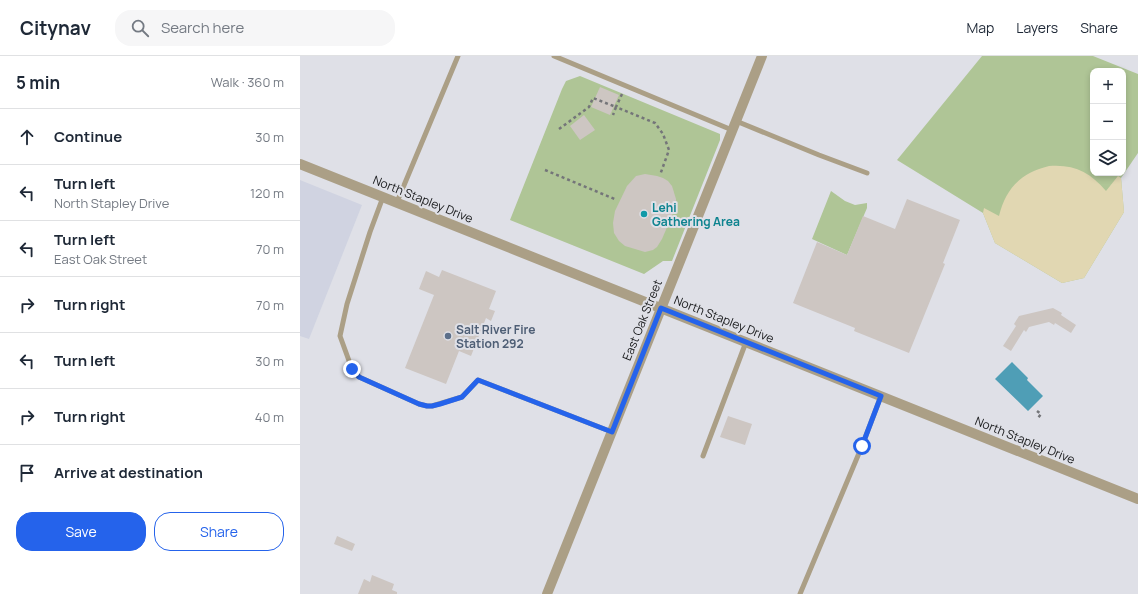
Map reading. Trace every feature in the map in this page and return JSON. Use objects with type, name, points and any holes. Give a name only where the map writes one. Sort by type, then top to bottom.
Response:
[{"type":"street","name":"East Oak Street","points":[[547,594],[762,56]]},
{"type":"street","name":"North Stapley Drive","points":[[300,164],[1138,499]]},
{"type":"lane","points":[[397,202],[458,56]]},
{"type":"lane","points":[[554,56],[625,86],[867,173]]},
{"type":"lane","points":[[383,197],[370,232],[340,336],[352,369],[359,377],[419,404],[427,406],[440,404],[462,397],[478,380],[612,432]]},
{"type":"lane","points":[[702,456],[746,342]]},
{"type":"lane","points":[[800,594],[862,446],[881,396]]},
{"type":"path","points":[[613,115],[625,86]]},
{"type":"path","points":[[559,129],[589,107],[593,98],[655,123],[663,134],[669,150],[660,174]]},
{"type":"path","points":[[545,170],[617,200]]},
{"type":"path","points":[[1037,411],[1041,414],[1038,418]]},
{"type":"shaded area","points":[[300,180],[362,205],[309,339],[300,336]]},
{"type":"green space","points":[[982,56],[1093,56],[1123,68],[1090,68],[1090,176],[1122,176],[1121,178],[1124,212],[1084,278],[1062,283],[995,243],[983,213],[897,160]]},
{"type":"green space","points":[[1126,69],[1138,74],[1138,153],[1126,171]]},
{"type":"green space","points":[[580,76],[720,134],[720,140],[672,261],[663,261],[644,274],[510,220],[562,89],[566,81]]},
{"type":"green space","points":[[831,191],[845,201],[855,205],[867,203],[867,208],[847,255],[812,239]]},
{"type":"sand","points":[[1049,166],[1066,166],[1074,168],[1088,174],[1106,191],[1118,176],[1121,178],[1124,212],[1084,278],[1062,283],[995,243],[983,213],[984,208],[999,216],[1006,197],[1016,183],[1030,173]]},
{"type":"water","points":[[1012,362],[1043,396],[1028,411],[995,379]]},
{"type":"building","points":[[600,87],[619,95],[610,115],[591,107]]},
{"type":"building","points":[[584,115],[595,130],[580,140],[570,126]]},
{"type":"building","name":"Lehi Gathering Area","points":[[645,174],[657,176],[668,181],[672,186],[676,199],[676,205],[662,239],[657,247],[653,250],[645,252],[625,246],[619,241],[614,233],[613,223],[615,211],[627,186],[636,176]]},
{"type":"building","points":[[907,199],[960,220],[943,263],[945,264],[909,353],[854,331],[855,328],[793,303],[817,242],[847,255],[863,216],[895,229]]},
{"type":"building","name":"Salt River Fire Station 292","points":[[442,270],[496,291],[489,309],[495,311],[491,321],[486,318],[471,356],[459,351],[446,384],[405,368],[434,295],[419,289],[426,271],[439,277]]},
{"type":"building","points":[[1053,308],[1062,313],[1061,315],[1076,325],[1071,333],[1055,323],[1054,325],[1049,322],[1029,327],[1026,332],[1024,330],[1011,351],[1003,346],[1016,326],[1014,324],[1019,316]]},
{"type":"building","points":[[728,416],[752,424],[745,445],[720,437]]},
{"type":"building","points":[[337,536],[355,544],[352,551],[334,544]]},
{"type":"building","points":[[372,575],[394,584],[392,590],[397,592],[397,594],[358,594],[364,579],[370,582]]},
{"type":"place","name":"Lehi Gathering Area","points":[[644,214]]},
{"type":"place","name":"Salt River Fire Station 292","points":[[448,336]]},
{"type":"route","points":[[352,369],[359,377],[419,404],[427,406],[440,404],[462,397],[478,380],[612,432],[661,308],[881,396],[862,446]]}]
